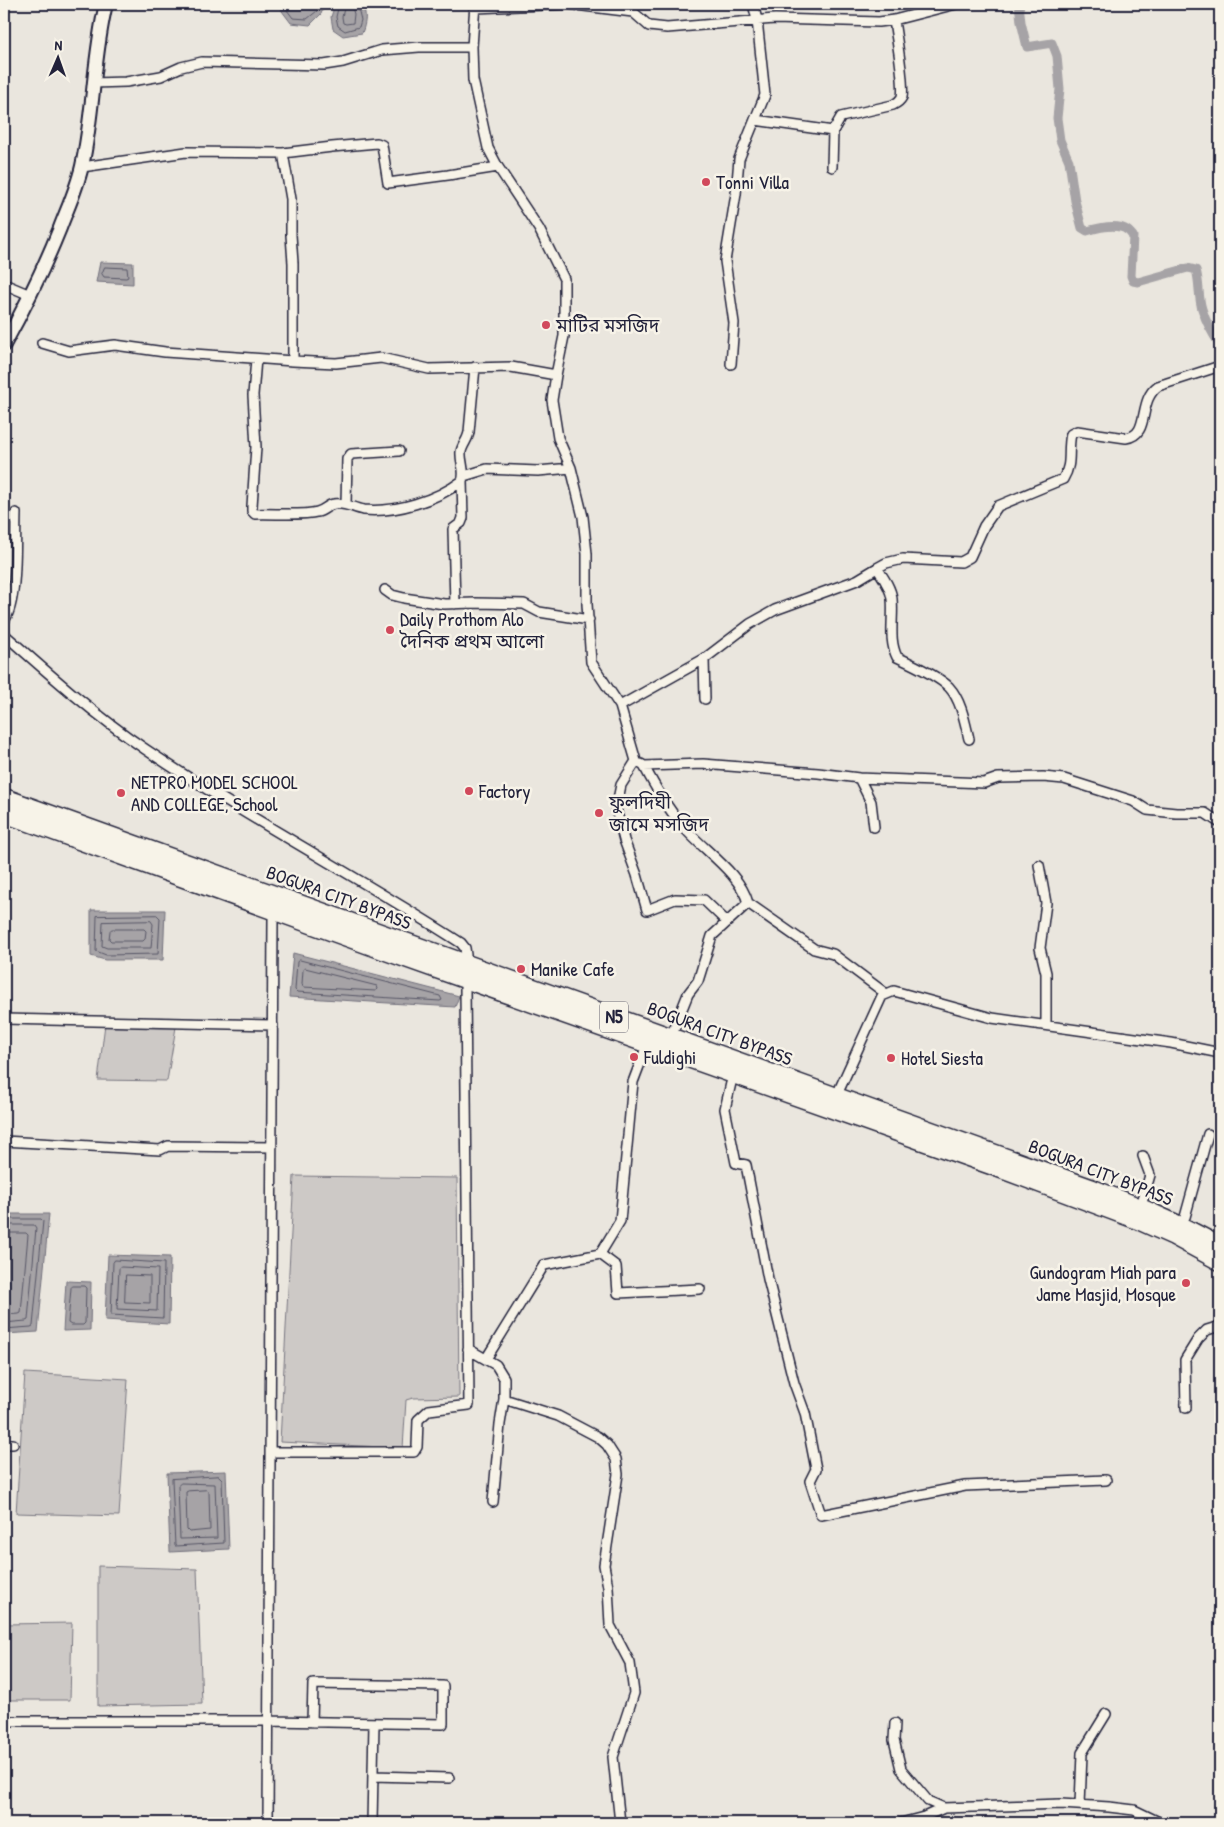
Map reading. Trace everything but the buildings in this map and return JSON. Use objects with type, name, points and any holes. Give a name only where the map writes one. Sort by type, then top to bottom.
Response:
[{"type":"highway","name":"BOGURA CITY BYPASS","points":[[4,798],[1090,1188],[1146,1210],[1202,1236],[1220,1247]]},
{"type":"highway","name":"BOGURA CITY BYPASS","points":[[4,813],[392,954],[991,1165],[1138,1220],[1174,1236],[1220,1261]]},
{"type":"main road","points":[[4,345],[30,295],[70,202],[82,167],[106,4]]},
{"type":"street","points":[[885,993],[833,954],[814,949],[748,903],[746,894],[736,879],[681,824],[659,795],[640,764],[620,706],[591,662],[587,554],[583,517],[571,468],[558,438],[552,400],[564,336],[564,279],[539,230],[488,148],[473,80],[472,47],[476,6],[567,4],[634,12],[649,26],[667,28],[757,20],[879,22],[956,4]]},
{"type":"street","points":[[732,364],[734,322],[725,261],[740,159],[766,94],[757,20],[753,4]]},
{"type":"street","points":[[832,166],[833,131],[841,117],[893,105],[899,102],[902,97],[902,80],[894,20]]},
{"type":"street","points":[[93,83],[126,82],[162,76],[181,67],[202,62],[324,65],[343,62],[382,50],[419,47],[472,47]]},
{"type":"street","points":[[755,120],[833,131]]},
{"type":"street","points":[[82,167],[186,152],[283,154],[377,143],[382,145],[388,183],[498,166]]},
{"type":"street","points":[[283,154],[291,199],[293,361]]},
{"type":"street","points":[[4,284],[30,295]]},
{"type":"street","points":[[42,343],[69,351],[115,345],[166,352],[293,361],[336,363],[381,358],[429,369],[511,367],[556,375]]},
{"type":"street","points":[[256,359],[252,395],[256,447],[252,511],[255,514],[316,513],[333,504],[346,504],[362,509],[381,511],[422,502],[451,490],[463,479],[487,469],[538,471],[571,468]]},
{"type":"street","points":[[455,604],[453,529],[461,523],[463,518],[461,453],[462,447],[468,440],[475,368]]},
{"type":"street","points":[[620,706],[704,659],[750,624],[775,610],[857,580],[886,563],[903,559],[961,562],[970,557],[984,526],[998,506],[1064,479],[1069,470],[1072,434],[1077,431],[1126,438],[1132,437],[1139,432],[1148,396],[1158,386],[1217,368]]},
{"type":"street","points":[[346,504],[348,456],[351,454],[399,451]]},
{"type":"street","points":[[4,621],[8,616],[13,596],[16,513]]},
{"type":"street","points":[[877,568],[891,592],[893,648],[897,657],[949,687],[963,715],[969,738]]},
{"type":"street","points":[[385,590],[392,595],[404,598],[455,604],[524,604],[538,612],[588,620]]},
{"type":"street","points":[[4,634],[61,684],[143,748],[213,793],[454,939],[465,948],[466,955]]},
{"type":"street","points":[[704,659],[705,699]]},
{"type":"street","points":[[727,922],[704,900],[675,899],[647,910],[624,840],[616,808],[621,785],[640,764],[703,764],[859,778],[984,783],[998,778],[1043,777],[1064,779],[1133,801],[1147,810],[1205,813],[1220,823]]},
{"type":"street","points":[[859,778],[871,802],[874,827]]},
{"type":"street","points":[[1039,865],[1046,903],[1040,948],[1046,973],[1046,1025]]},
{"type":"street","points":[[674,1029],[688,994],[698,981],[712,936],[748,903]]},
{"type":"street","points":[[268,1823],[274,919]]},
{"type":"street","points":[[270,1452],[414,1452],[417,1447],[418,1420],[429,1410],[469,1405],[465,988]]},
{"type":"street","points":[[840,1088],[882,996],[885,993],[894,991],[992,1018],[1171,1043],[1220,1053]]},
{"type":"street","points":[[4,1019],[273,1025]]},
{"type":"street","points":[[486,1359],[544,1265],[600,1254],[620,1222],[633,1082],[644,1053]]},
{"type":"street","points":[[731,1083],[725,1109],[734,1154],[736,1163],[746,1165],[768,1279],[794,1383],[805,1412],[816,1469],[810,1482],[821,1515],[965,1486],[1106,1480]]},
{"type":"street","points":[[1185,1217],[1208,1134]]},
{"type":"street","points":[[4,1141],[160,1150],[168,1146],[272,1147]]},
{"type":"street","points":[[1143,1156],[1150,1175],[1143,1199]]},
{"type":"street","points":[[600,1254],[616,1266],[618,1292],[700,1289]]},
{"type":"street","points":[[1186,1408],[1185,1360],[1198,1339],[1207,1330],[1220,1326]]},
{"type":"street","points":[[468,1349],[496,1365],[504,1378],[504,1399],[493,1502]]},
{"type":"street","points":[[504,1399],[507,1402],[558,1416],[598,1437],[607,1445],[616,1459],[618,1474],[604,1565],[608,1587],[610,1625],[630,1663],[634,1693],[613,1758],[620,1823]]},
{"type":"street","points":[[4,1721],[270,1721],[312,1722],[443,1724],[443,1686],[313,1684],[312,1722]]},
{"type":"street","points":[[1080,1805],[1082,1753],[1106,1714]]},
{"type":"street","points":[[372,1823],[374,1723]]},
{"type":"street","points":[[895,1723],[894,1740],[901,1769],[928,1801],[944,1808]]},
{"type":"street","points":[[373,1776],[449,1778]]},
{"type":"street","points":[[901,1823],[924,1817],[944,1808],[1061,1804],[1134,1810],[1161,1823]]},
{"type":"shaded area","points":[[105,1024],[176,1027],[167,1081],[98,1080]]},
{"type":"shaded area","points":[[294,1176],[457,1178],[459,1397],[413,1398],[406,1400],[403,1448],[280,1442]]},
{"type":"shaded area","points":[[25,1373],[128,1379],[119,1516],[16,1513]]},
{"type":"shaded area","points":[[98,1566],[197,1569],[202,1704],[98,1706]]},
{"type":"shaded area","points":[[72,1623],[70,1700],[4,1700],[4,1624]]},
{"type":"water","points":[[281,4],[325,4],[321,14],[310,25],[291,23],[282,11]]},
{"type":"water","points":[[335,4],[362,4],[365,18],[362,33],[343,36],[333,29],[331,17]]},
{"type":"water","points":[[100,262],[133,263],[133,284],[96,282]]},
{"type":"water","points":[[91,910],[165,910],[163,960],[105,960],[91,956]]},
{"type":"water","points":[[293,953],[459,996],[455,1007],[289,997]]},
{"type":"water","points":[[4,1214],[49,1214],[38,1332],[4,1334]]},
{"type":"water","points":[[108,1255],[170,1257],[169,1324],[105,1320]]},
{"type":"water","points":[[66,1281],[91,1282],[90,1330],[63,1331]]},
{"type":"water","points":[[226,1471],[229,1549],[170,1552],[167,1473]]},
{"type":"waterway","points":[[1019,4],[1027,47],[1052,43],[1057,56],[1060,89],[1057,118],[1060,140],[1069,161],[1075,201],[1082,228],[1087,231],[1118,227],[1127,230],[1133,236],[1131,276],[1133,281],[1138,282],[1188,268],[1196,270],[1202,309],[1220,345]]},
{"type":"place","name":"Tonni Villa","points":[[706,182]]},
{"type":"place","name":"মাটির মসজিদ","points":[[546,325]]},
{"type":"place","name":"Daily Prothom Alo দৈনিক প্রথম আলো","points":[[390,630]]},
{"type":"place","name":"Factory","points":[[469,791]]},
{"type":"place","name":"NETPRO MODEL SCHOOL AND COLLEGE, School","points":[[121,793]]},
{"type":"place","name":"ফুলদিঘী জামে মসজিদ","points":[[599,813]]},
{"type":"place","name":"Manike Cafe","points":[[521,969]]},
{"type":"place","name":"Fuldighi","points":[[634,1057]]},
{"type":"place","name":"Hotel Siesta","points":[[891,1058]]},
{"type":"place","name":"Gundogram Miah para Jame Masjid, Mosque","points":[[1186,1283]]}]
